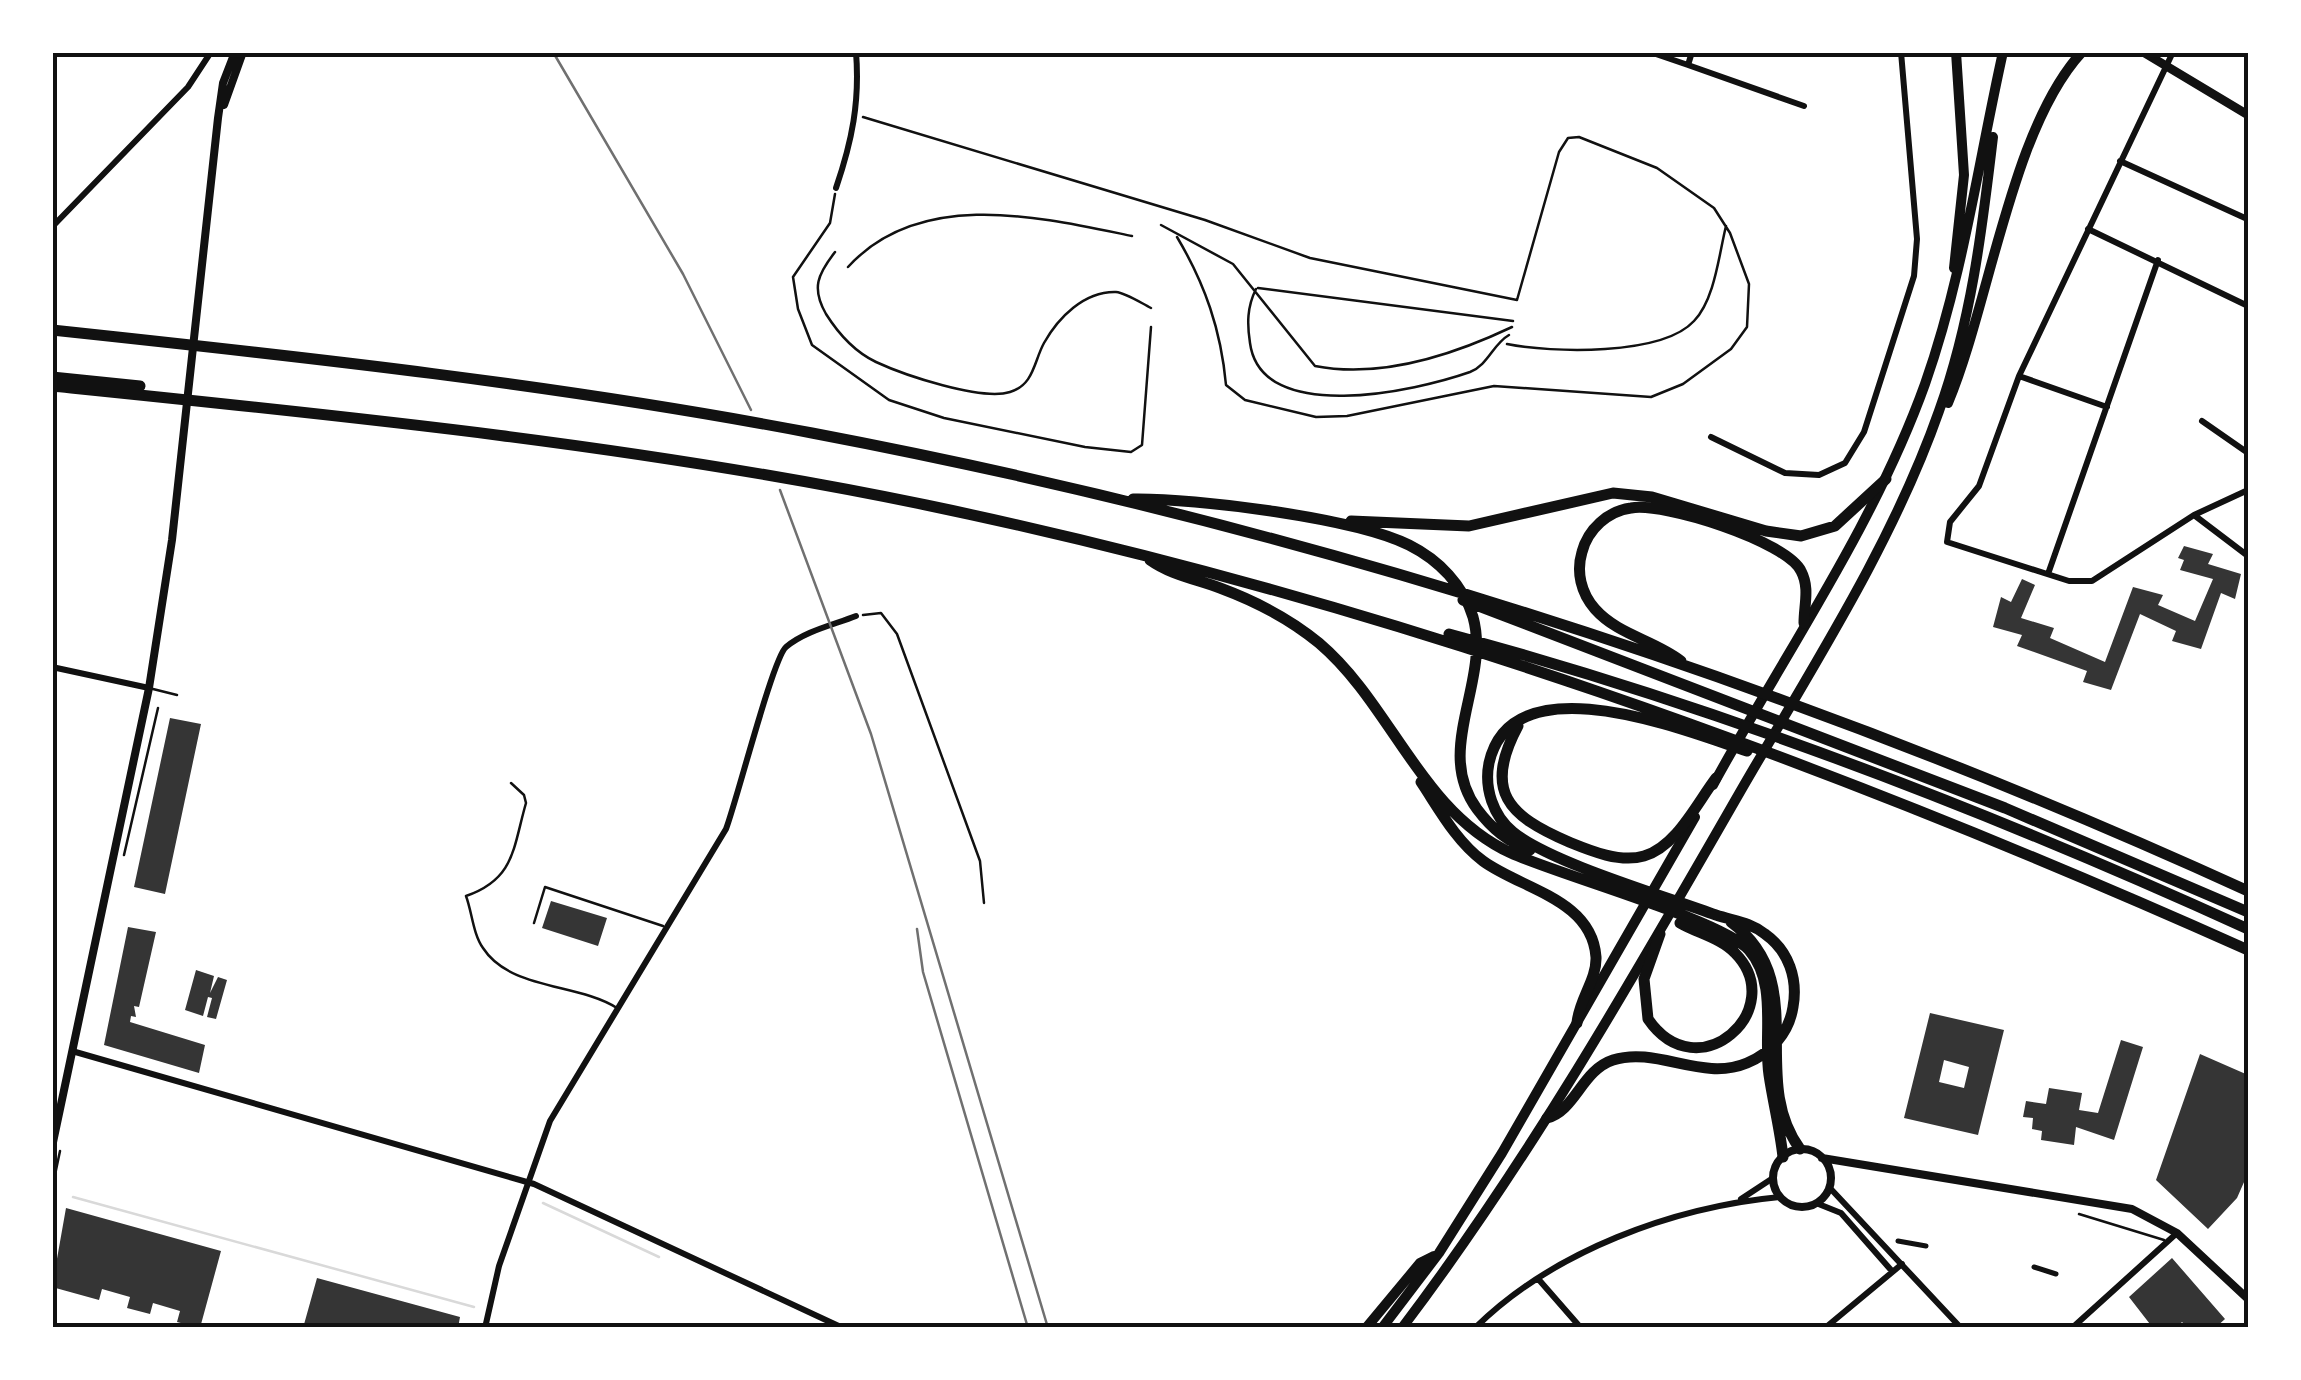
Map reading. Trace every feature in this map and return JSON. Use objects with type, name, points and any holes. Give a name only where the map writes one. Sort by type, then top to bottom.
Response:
[{"type":"highway","points":[[52,330],[363,365],[708,414],[1119,499],[1383,568],[1533,613],[2012,790],[2248,891]]},
{"type":"highway","points":[[52,378],[140,386],[168,395]]},
{"type":"highway","points":[[52,386],[168,395],[602,447],[907,501],[1143,555],[1405,627],[1788,759],[2248,950]]},
{"type":"highway","points":[[1327,523],[1468,526],[1613,493],[1652,497],[1766,531],[1801,536],[1835,526],[1886,479]]},
{"type":"highway","points":[[1119,499],[1167,498],[1327,523],[1384,535],[1428,556],[1460,590],[1472,616],[1477,654],[1459,754],[1473,803],[1507,839],[1751,924],[1782,951],[1793,971],[1792,1014],[1779,1040],[1745,1064],[1716,1069],[1633,1057],[1612,1060],[1593,1070],[1557,1116],[1547,1118]]},
{"type":"highway","points":[[1692,669],[1670,652],[1614,626],[1584,593],[1580,577],[1583,546],[1594,528],[1617,511],[1644,507],[1673,513],[1784,553],[1803,575],[1807,594],[1804,624]]},
{"type":"highway","points":[[1143,555],[1166,572],[1259,605],[1320,644],[1369,701],[1468,848],[1505,874],[1558,901],[1588,930],[1595,968],[1578,1008],[1577,1023]]},
{"type":"highway","points":[[1383,568],[2005,808],[2248,912]]},
{"type":"highway","points":[[1405,627],[1448,634],[1631,684],[1817,750],[2111,867],[2248,929]]},
{"type":"highway","points":[[1569,860],[1512,831],[1492,802],[1488,783],[1493,751],[1500,739],[1546,712],[1598,708],[1774,760],[1788,759]]},
{"type":"highway","points":[[1519,725],[1500,764],[1506,796],[1513,808],[1536,828],[1607,855],[1642,857],[1657,850],[1716,778]]},
{"type":"highway","points":[[1413,764],[1461,820],[1498,846],[1729,936],[1748,949],[1766,987],[1768,1073],[1783,1156]]},
{"type":"highway","points":[[1660,934],[1644,979],[1648,1019],[1672,1042],[1711,1047],[1732,1035],[1747,1016],[1750,977],[1732,949],[1664,912]]},
{"type":"highway","points":[[1728,919],[1750,936],[1770,966],[1776,985],[1776,1069],[1786,1118],[1800,1150]]},
{"type":"main road","points":[[1950,299],[1964,174],[1956,52]]},
{"type":"main road","points":[[1940,410],[1948,402],[1966,354],[2034,138],[2052,94],[2082,52]]},
{"type":"main road","points":[[2143,52],[2248,115]]},
{"type":"main road","points":[[1382,1328],[1439,1253],[1577,1023],[1886,479],[1924,385],[1966,244],[2002,57]]},
{"type":"main road","points":[[1402,1328],[1452,1261],[1547,1118],[1660,934],[1811,670],[1902,500],[1940,410],[1977,276],[2002,57]]},
{"type":"main road","points":[[1366,1328],[1420,1264],[1439,1253]]},
{"type":"street","points":[[52,228],[188,86],[211,52]]},
{"type":"street","points":[[52,1147],[149,688],[184,437],[218,118],[223,83],[235,52]]},
{"type":"street","points":[[218,118],[244,52]]},
{"type":"street","points":[[836,188],[857,115],[856,52]]},
{"type":"street","points":[[1650,52],[1804,106]]},
{"type":"street","points":[[1688,64],[1692,52]]},
{"type":"street","points":[[1710,436],[1784,473],[1819,475],[1844,464],[1864,432],[1914,276],[1917,239],[1901,52]]},
{"type":"street","points":[[2173,52],[2019,376],[1978,486],[1950,522],[1947,542],[2048,574],[2092,581],[2194,514],[2248,490]]},
{"type":"street","points":[[2120,162],[2245,218]]},
{"type":"street","points":[[2088,229],[2248,306]]},
{"type":"street","points":[[2048,574],[2158,260]]},
{"type":"street","points":[[2019,376],[2107,407]]},
{"type":"street","points":[[2202,421],[2248,453]]},
{"type":"street","points":[[2194,514],[2248,556]]},
{"type":"street","points":[[485,1328],[498,1266],[550,1121],[726,829],[745,776],[775,660],[804,635],[856,616]]},
{"type":"street","points":[[52,667],[149,688]]},
{"type":"street","points":[[72,1051],[526,1182],[843,1328]]},
{"type":"street","points":[[1738,1201],[1773,1178],[1783,1156],[1800,1150],[1858,1166],[2092,1199],[2132,1209],[2177,1233],[2248,1299]]},
{"type":"street","points":[[1822,1158],[1830,1182],[1961,1328]]},
{"type":"street","points":[[1816,1203],[1830,1182],[1858,1166]]},
{"type":"street","points":[[1773,1178],[1780,1197]]},
{"type":"street","points":[[1475,1328],[1540,1281],[1632,1232],[1738,1201],[1780,1197],[1797,1206],[1816,1203],[1841,1213],[1891,1270]]},
{"type":"street","points":[[2072,1328],[2177,1233]]},
{"type":"street","points":[[1898,1241],[1926,1246]]},
{"type":"street","points":[[1825,1328],[1902,1264]]},
{"type":"street","points":[[2034,1267],[2056,1274]]},
{"type":"street","points":[[1540,1281],[1580,1328]]},
{"type":"lane","points":[[149,688],[177,694]]},
{"type":"lane","points":[[511,784],[518,787],[526,803],[508,865],[488,888],[466,896],[480,944],[492,960],[514,972],[596,997],[618,1009]]},
{"type":"lane","points":[[534,923],[545,887],[669,928]]},
{"type":"lane","points":[[2090,1217],[2092,1199]]},
{"type":"lane","points":[[2079,1214],[2168,1242]]},
{"type":"path","points":[[857,115],[1204,220],[1310,258],[1518,300],[1560,152],[1568,138],[1579,137],[1642,160],[1682,183],[1726,224],[1744,264],[1750,305],[1747,326],[1731,349],[1663,395],[1494,386],[1347,416],[1316,417],[1246,400],[1226,384],[1222,345],[1202,280],[1177,236]]},
{"type":"path","points":[[836,188],[830,223],[793,277],[798,309],[812,345],[889,400],[974,424],[1085,447],[1131,452],[1142,445],[1151,327]]},
{"type":"path","points":[[848,267],[879,240],[920,220],[994,214],[1132,236]]},
{"type":"path","points":[[1507,344],[1532,349],[1649,345],[1670,340],[1695,321],[1705,302],[1726,224]]},
{"type":"path","points":[[1161,225],[1218,254],[1251,282],[1315,366],[1376,366],[1454,354],[1512,324],[1256,288]]},
{"type":"path","points":[[835,252],[817,275],[816,285],[825,312],[845,340],[874,361],[962,390],[1010,392],[1030,379],[1044,342],[1074,304],[1116,292],[1151,308]]},
{"type":"path","points":[[1256,288],[1247,321],[1256,368],[1275,385],[1321,396],[1359,396],[1470,372],[1509,336]]},
{"type":"path","points":[[856,616],[881,613],[897,634],[980,861],[984,903]]},
{"type":"path","points":[[123,856],[158,708]]},
{"type":"path","points":[[52,1188],[55,1175]]},
{"type":"building","points":[[2184,546],[2213,554],[2208,564],[2241,574],[2235,599],[2221,593],[2201,649],[2172,641],[2176,631],[2140,614],[2111,690],[2083,682],[2087,671],[2017,646],[2022,635],[1993,627],[2001,597],[2011,602],[2022,579],[2035,585],[2021,618],[2054,628],[2050,638],[2105,662],[2133,587],[2163,595],[2158,605],[2195,621],[2213,579],[2180,570],[2184,560],[2178,558]]},
{"type":"building","points":[[170,718],[201,724],[165,894],[134,887]]},
{"type":"building","points":[[551,901],[607,918],[598,946],[542,928]]},
{"type":"building","points":[[128,927],[156,932],[139,1007],[134,1006],[136,1017],[131,1016],[130,1022],[205,1045],[199,1073],[104,1045]]},
{"type":"building","points":[[196,970],[214,976],[210,993],[218,977],[227,980],[216,1019],[207,1017],[212,998],[208,997],[203,1016],[185,1010]]},
{"type":"building","points":[[1930,1013],[2004,1030],[1978,1135],[1904,1118]],"holes":[[[1944,1060],[1969,1067],[1964,1088],[1939,1082]]]},
{"type":"building","points":[[2121,1040],[2143,1047],[2114,1140],[2076,1127],[2074,1145],[2041,1140],[2042,1131],[2032,1129],[2033,1118],[2023,1117],[2026,1101],[2046,1104],[2049,1088],[2082,1093],[2079,1110],[2098,1113]]},
{"type":"building","points":[[2200,1054],[2248,1075],[2248,1173],[2237,1198],[2208,1229],[2156,1180]]},
{"type":"building","points":[[66,1208],[221,1251],[200,1328],[177,1322],[180,1311],[153,1303],[150,1314],[127,1308],[130,1297],[102,1289],[99,1300],[52,1287]]},
{"type":"building","points":[[2172,1258],[2225,1319],[2215,1328],[2188,1328],[2182,1322],[2176,1328],[2153,1328],[2129,1297]]},
{"type":"building","points":[[317,1278],[460,1317],[458,1328],[303,1328]]},
{"type":"waterway","points":[[73,1197],[474,1307]]},
{"type":"waterway","points":[[543,1203],[659,1257]]},
{"type":"waterway","points":[[52,1325],[63,1328]]},
{"type":"railway","points":[[553,52],[683,274],[751,410]]},
{"type":"railway","points":[[780,490],[871,734],[1048,1328]]},
{"type":"railway","points":[[917,929],[923,972],[1028,1328]]}]
